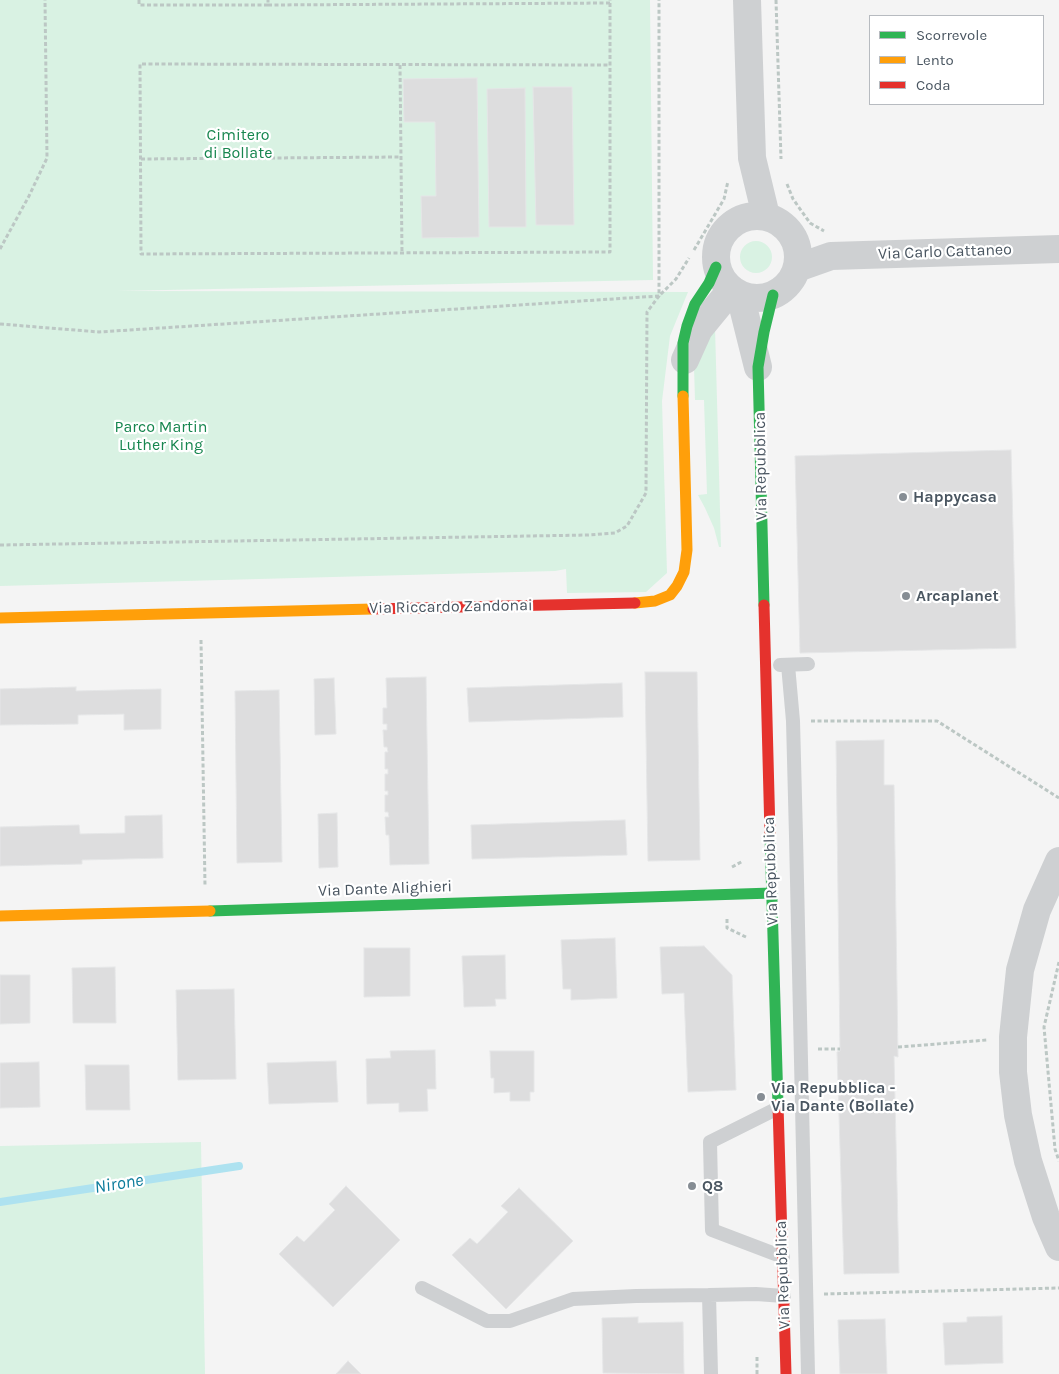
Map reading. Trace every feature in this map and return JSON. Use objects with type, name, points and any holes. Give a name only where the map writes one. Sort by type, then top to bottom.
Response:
[{"type":"street","points":[[747,0],[753,218]]},
{"type":"street","points":[[753,218],[779,221],[789,230],[796,255],[792,280],[784,289],[762,298],[750,298],[736,292],[722,280],[716,267],[716,252],[720,238],[728,227],[753,218]]},
{"type":"street","name":"Via Carlo Cattaneo","points":[[796,255],[831,245],[1059,249]]},
{"type":"street","name":"Via Riccardo Zandonai","points":[[0,618],[642,603],[655,602],[670,595],[684,572],[687,550],[683,344],[695,304],[709,283],[716,267]]},
{"type":"street","name":"Via Riccardo Zandonai","points":[[682,368],[699,329],[736,292]]},
{"type":"street","name":"Via Repubblica","points":[[736,292],[758,367]]},
{"type":"street","name":"Via Repubblica","points":[[773,295],[758,367],[786,1374]]},
{"type":"street","points":[[1059,861],[1038,910],[1020,970],[1012,1037],[1013,1072],[1018,1115],[1028,1161],[1046,1217],[1059,1247]]},
{"type":"street","name":"Via Dante Alighieri","points":[[0,916],[772,893]]},
{"type":"lane","points":[[765,666],[808,664]]},
{"type":"lane","points":[[788,665],[796,836],[808,1374]]},
{"type":"lane","points":[[770,836],[796,836]]},
{"type":"lane","points":[[777,1076],[802,1075]]},
{"type":"lane","points":[[778,1108],[710,1142],[712,1230],[783,1257]]},
{"type":"lane","points":[[779,1147],[803,1146]]},
{"type":"lane","points":[[783,1276],[805,1275]]},
{"type":"lane","points":[[422,1288],[487,1320],[510,1320],[573,1299],[756,1294],[784,1296]]},
{"type":"lane","points":[[708,1295],[711,1374]]},
{"type":"path","points":[[0,249],[47,158],[45,0]]},
{"type":"path","points":[[139,0],[139,5],[484,1],[610,2],[610,65],[610,252],[141,254],[140,64],[610,65]]},
{"type":"path","points":[[268,0],[268,5]]},
{"type":"path","points":[[659,296],[660,0]]},
{"type":"path","points":[[776,0],[782,163]]},
{"type":"path","points":[[400,65],[402,253]]},
{"type":"path","points":[[141,159],[401,157]]},
{"type":"path","points":[[0,544],[588,535],[615,532],[628,526],[646,493],[647,312],[659,296],[676,279],[716,216],[724,200],[728,174]]},
{"type":"path","points":[[784,177],[793,199],[810,223],[831,245]]},
{"type":"path","points":[[0,324],[99,332],[659,296]]},
{"type":"path","points":[[201,613],[205,887]]},
{"type":"path","points":[[792,721],[937,721],[1059,798]]},
{"type":"path","points":[[743,852],[744,861],[725,871],[727,928],[746,937],[746,947]]},
{"type":"path","points":[[1059,962],[1044,1027],[1055,1149],[1059,1161]]},
{"type":"path","points":[[898,1047],[1012,1037]]},
{"type":"path","points":[[806,1294],[1059,1288]]},
{"type":"path","points":[[757,1356],[757,1374]]},
{"type":"green space","points":[[0,0],[650,0],[653,280],[117,291],[688,292],[670,336],[662,401],[667,573],[646,592],[567,593],[566,569],[555,571],[0,586]]},
{"type":"green space","points":[[756,241],[767,246],[772,257],[767,268],[756,273],[745,268],[740,257],[745,246]]},
{"type":"green space","points":[[715,327],[721,547],[719,547],[714,528],[698,495],[707,494],[704,400],[695,400],[694,367]]},
{"type":"green space","points":[[201,1142],[205,1374],[0,1374],[0,1146]]},
{"type":"building","points":[[477,78],[479,237],[422,238],[421,196],[436,196],[435,122],[404,122],[403,79]]},
{"type":"building","points":[[533,87],[572,87],[574,225],[536,225]]},
{"type":"building","points":[[525,88],[526,227],[489,227],[487,89]]},
{"type":"building","points":[[1011,450],[1016,648],[800,653],[795,456]]},
{"type":"building","points":[[645,672],[697,672],[700,860],[648,861]]},
{"type":"building","points":[[426,677],[429,864],[390,865],[389,835],[386,835],[385,817],[389,817],[388,812],[385,812],[385,795],[388,795],[388,791],[385,791],[385,774],[388,774],[388,769],[385,769],[385,752],[388,752],[387,747],[384,747],[383,730],[387,730],[387,724],[383,724],[383,708],[387,708],[386,678]]},
{"type":"building","points":[[334,678],[336,734],[315,735],[314,679]]},
{"type":"building","points":[[622,683],[623,717],[469,722],[467,688]]},
{"type":"building","points":[[76,687],[76,691],[161,689],[161,729],[124,730],[124,714],[78,715],[78,724],[0,725],[0,689]]},
{"type":"building","points":[[279,690],[282,862],[237,863],[235,691]]},
{"type":"building","points":[[884,740],[884,785],[894,785],[898,1057],[894,1056],[899,1273],[844,1274],[837,1052],[840,1049],[836,741]]},
{"type":"building","points":[[337,813],[338,867],[319,868],[318,814]]},
{"type":"building","points":[[162,815],[163,858],[82,860],[82,864],[0,866],[0,827],[79,825],[80,834],[125,833],[125,816]]},
{"type":"building","points":[[625,820],[627,855],[472,859],[471,825]]},
{"type":"building","points":[[615,938],[617,998],[571,1000],[571,989],[563,989],[561,940]]},
{"type":"building","points":[[704,946],[732,975],[736,1090],[688,1092],[684,993],[662,994],[660,947]]},
{"type":"building","points":[[364,948],[410,948],[410,996],[364,997]]},
{"type":"building","points":[[505,955],[506,999],[495,999],[496,1006],[464,1007],[462,956]]},
{"type":"building","points":[[115,967],[116,1023],[73,1023],[72,968]]},
{"type":"building","points":[[0,975],[30,975],[30,1023],[0,1024]]},
{"type":"building","points":[[234,989],[236,1079],[178,1080],[176,990]]},
{"type":"building","points":[[435,1050],[436,1089],[427,1089],[428,1111],[399,1112],[399,1103],[367,1104],[366,1059],[391,1058],[390,1051]]},
{"type":"building","points":[[490,1051],[534,1051],[534,1092],[530,1092],[530,1101],[510,1101],[510,1092],[494,1093],[494,1078],[491,1078]]},
{"type":"building","points":[[336,1061],[338,1102],[269,1104],[267,1063]]},
{"type":"building","points":[[39,1062],[40,1107],[0,1108],[0,1063]]},
{"type":"building","points":[[85,1065],[129,1065],[130,1110],[86,1110]]},
{"type":"building","points":[[346,1186],[400,1240],[333,1307],[279,1254],[297,1236],[304,1242],[335,1210],[329,1204]]},
{"type":"building","points":[[519,1188],[573,1241],[506,1309],[452,1255],[470,1238],[477,1244],[508,1212],[501,1206]]},
{"type":"building","points":[[1002,1316],[1003,1363],[945,1365],[943,1323],[967,1322],[967,1317]]},
{"type":"building","points":[[638,1317],[638,1323],[683,1322],[684,1374],[603,1373],[602,1318]]},
{"type":"building","points":[[885,1319],[887,1374],[840,1374],[838,1320]]},
{"type":"building","points":[[348,1361],[361,1374],[336,1374]]},
{"type":"waterway","name":"Nirone","points":[[0,1202],[239,1166]]},
{"type":"traffic: fast","points":[[683,396],[683,343],[687,326],[695,304],[709,283],[716,267]]},
{"type":"traffic: fast","points":[[764,605],[758,367],[773,295]]},
{"type":"traffic: fast","points":[[770,834],[778,1105]]},
{"type":"traffic: fast","points":[[210,911],[772,893]]},
{"type":"traffic: slow","points":[[635,603],[655,601],[670,595],[684,572],[687,550],[683,396]]},
{"type":"traffic: slow","points":[[0,618],[373,609]]},
{"type":"traffic: slow","points":[[0,916],[210,911]]},
{"type":"traffic: jam","points":[[373,609],[635,603]]},
{"type":"traffic: jam","points":[[764,605],[770,834]]},
{"type":"traffic: jam","points":[[778,1105],[786,1374]]},
{"type":"place","name":"Happycasa","points":[[903,497]]},
{"type":"place","name":"Arcaplanet","points":[[906,596]]},
{"type":"place","name":"Via Repubblica - Via Dante (Bollate)","points":[[761,1097]]},
{"type":"place","name":"Q8","points":[[692,1186]]},
{"type":"park label","name":"Cimitero di Bollate","points":[[238,144]]},
{"type":"park label","name":"Parco Martin Luther King","points":[[161,436]]}]
